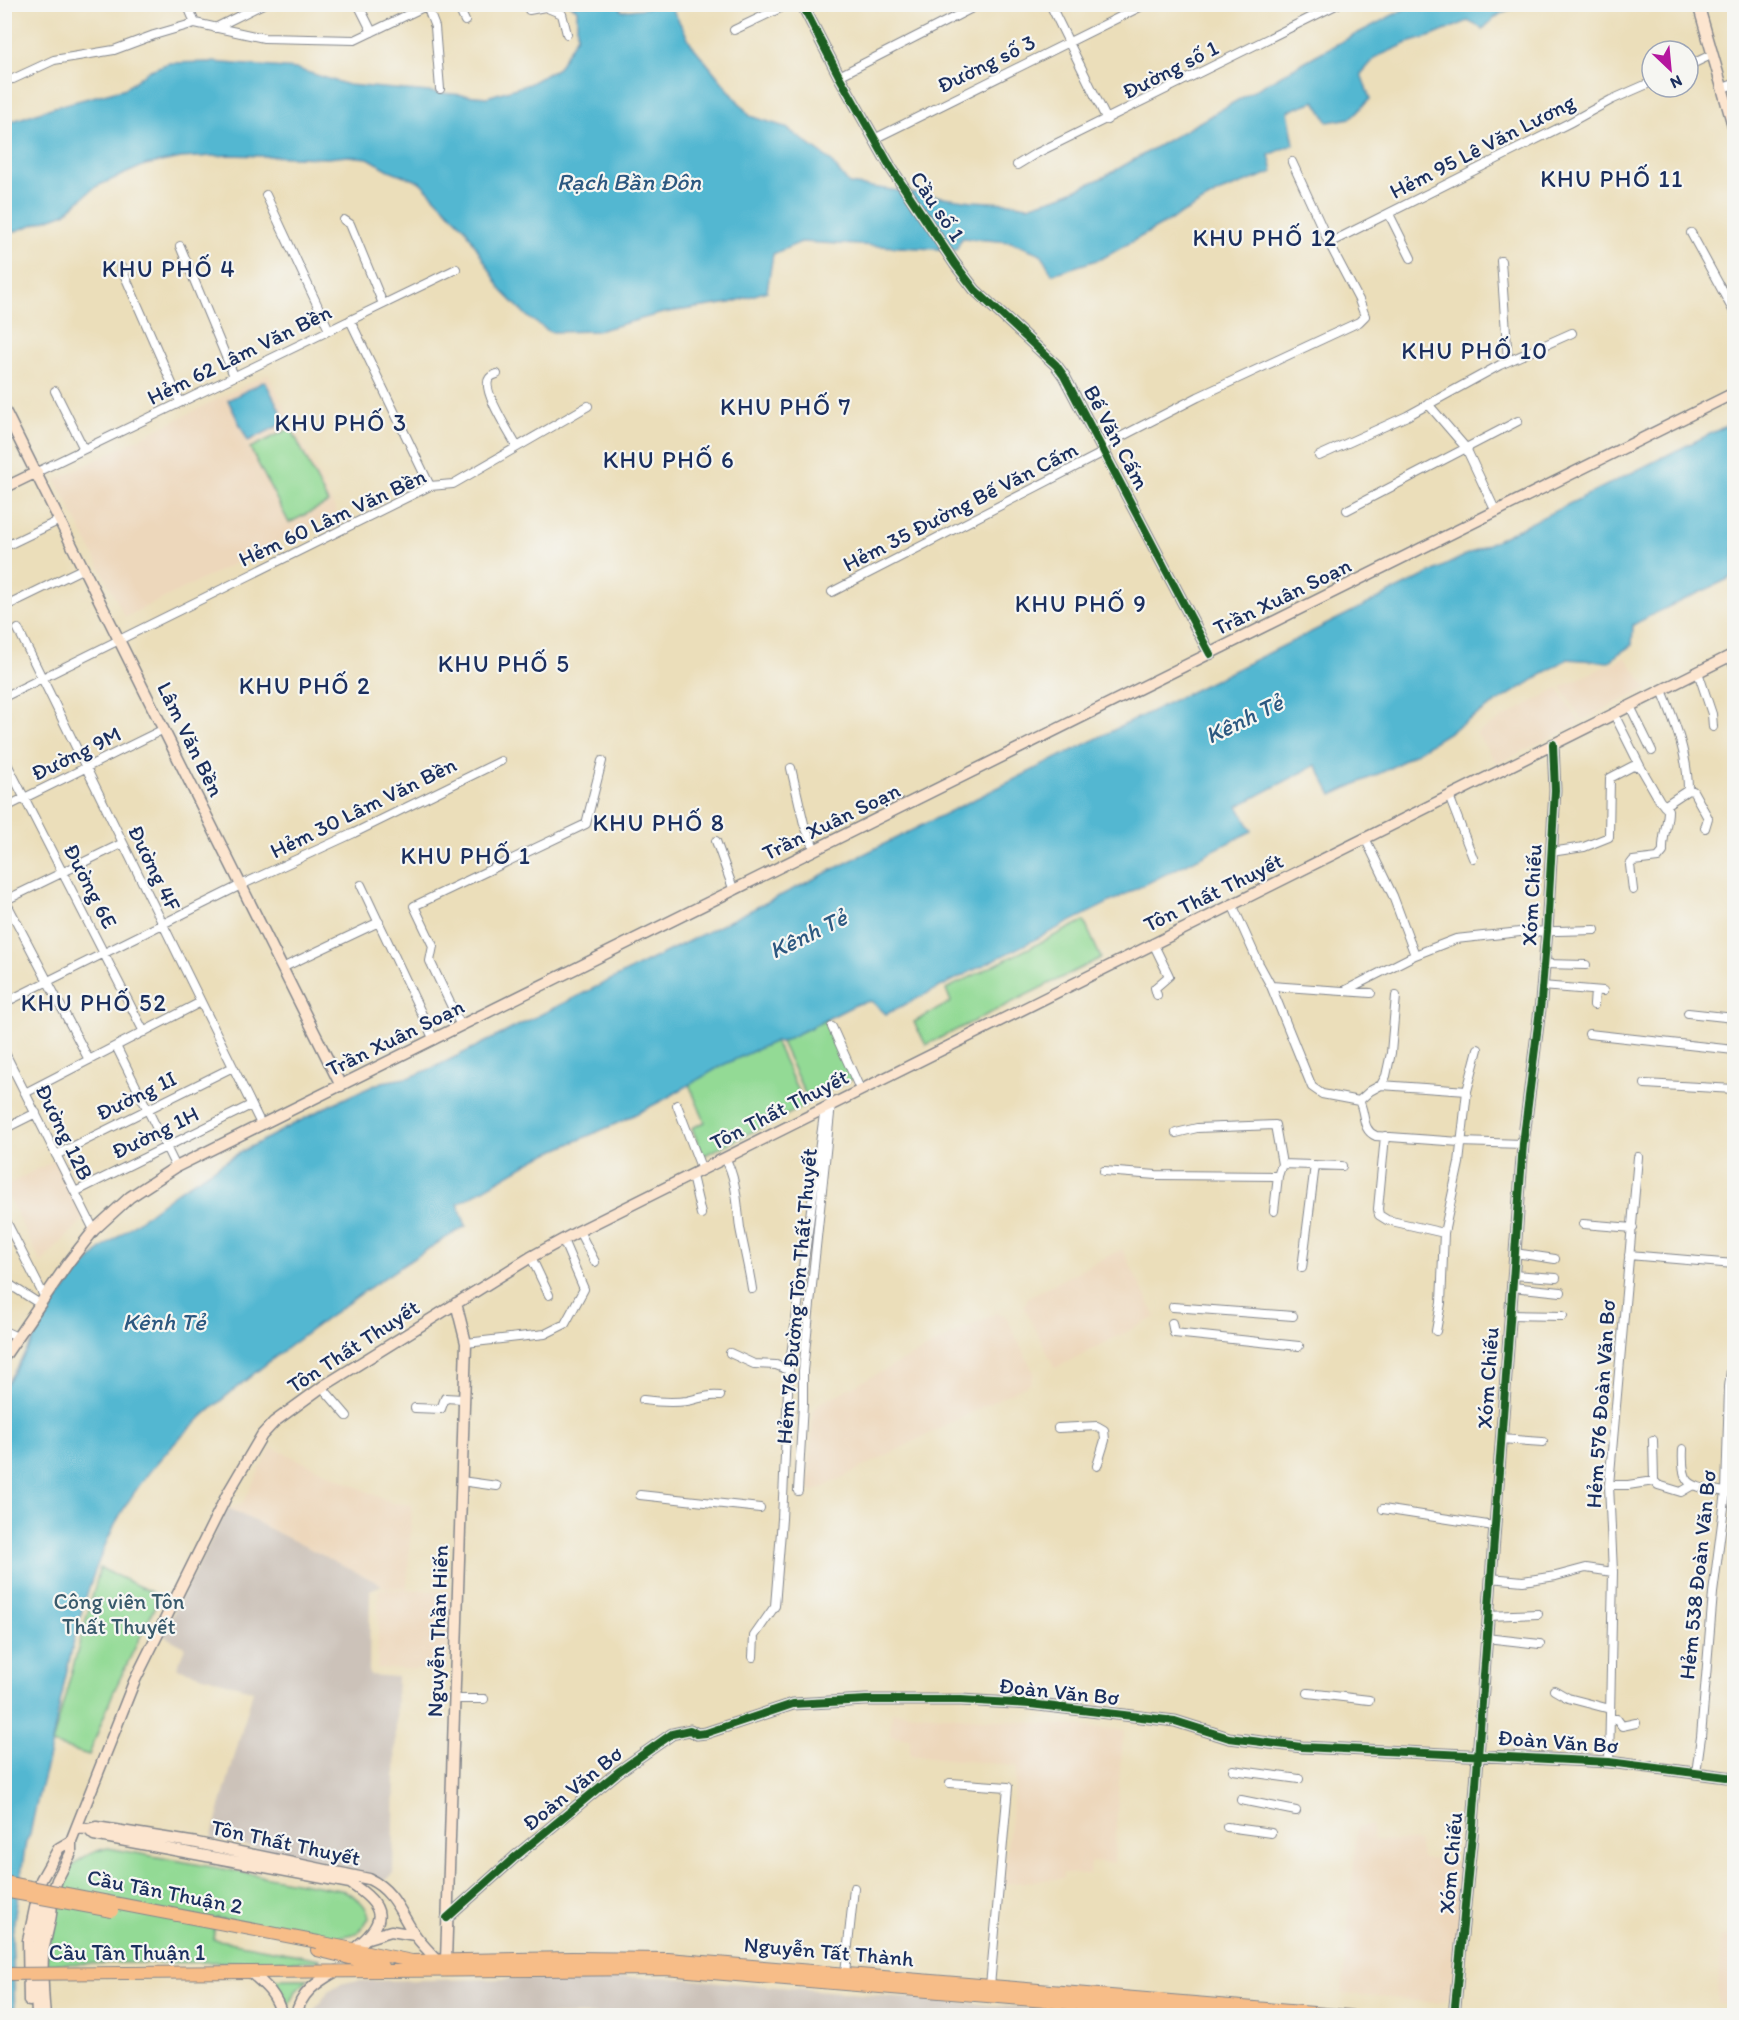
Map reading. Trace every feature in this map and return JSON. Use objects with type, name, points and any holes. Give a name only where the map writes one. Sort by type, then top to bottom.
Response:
[{"type":"main road","points":[[1698,4],[1734,129]]},
{"type":"main road","points":[[800,5],[874,139]]},
{"type":"main road","name":"Cầu số 1","points":[[874,139],[955,264]]},
{"type":"main road","name":"Bế Văn Cấm","points":[[955,264],[975,290],[1064,375],[1210,654]]},
{"type":"main road","name":"Trần Xuân Soạn","points":[[4,1357],[68,1263],[94,1230],[130,1197],[176,1167],[1734,393]]},
{"type":"main road","name":"Lâm Văn Bền","points":[[4,409],[341,1086]]},
{"type":"main road","points":[[4,488],[37,472]]},
{"type":"main road","name":"Tôn Thất Thuyết","points":[[442,1961],[415,1935],[391,1894],[379,1883],[369,1879],[197,1844],[96,1827],[77,1828],[134,1682],[228,1493],[262,1436],[274,1422],[322,1387],[456,1303],[531,1257],[579,1231],[1698,672],[1733,659]]},
{"type":"main road","name":"Xóm Chiếu","points":[[1454,2016],[1473,1825],[1523,1144],[1547,931],[1555,790],[1553,744]]},
{"type":"main road","name":"Nguyễn Thần Hiến","points":[[442,1961],[447,1918],[466,1343],[456,1303]]},
{"type":"main road","name":"Đoàn Văn Bơ","points":[[447,1918],[515,1857],[618,1772],[672,1734],[690,1730],[697,1734],[706,1733],[793,1704],[866,1700],[961,1700],[1030,1704],[1175,1721],[1229,1738],[1302,1747],[1609,1762],[1734,1778]]},
{"type":"main road","points":[[37,2016],[35,1984],[37,1945],[44,1906],[51,1898],[60,1873],[71,1853],[71,1841],[77,1828]]},
{"type":"main road","name":"Tôn Thất Thuyết","points":[[88,1829],[94,1835],[350,1883],[369,1898],[378,1911],[376,1927],[366,1939]]},
{"type":"main road","points":[[30,2016],[27,1961],[36,1899],[47,1866],[59,1848],[71,1841]]},
{"type":"main road","name":"Cầu Tân Thuận 2","points":[[4,1882],[317,1946]]},
{"type":"main road","name":"Cầu Tân Thuận 2","points":[[4,1891],[317,1946]]},
{"type":"main road","points":[[45,2016],[44,1953],[52,1907],[51,1898]]},
{"type":"main road","points":[[354,1949],[366,1939],[391,1931],[415,1935]]},
{"type":"main road","name":"Nguyễn Tất Thành","points":[[317,1946],[354,1949],[412,1961],[668,1959],[1344,2015]]},
{"type":"main road","name":"Nguyễn Tất Thành","points":[[317,1946],[400,1971]]},
{"type":"main road","name":"Nguyễn Tất Thành","points":[[250,1972],[665,1969],[1222,2016]]},
{"type":"main road","points":[[296,2016],[300,1999],[314,1984],[336,1971]]},
{"type":"main road","points":[[250,1972],[270,1989],[278,2001],[282,2016]]},
{"type":"main road","name":"Cầu Tân Thuận 1","points":[[4,1974],[250,1972]]},
{"type":"street","points":[[187,4],[195,23]]},
{"type":"street","points":[[215,28],[263,4]]},
{"type":"street","points":[[358,4],[372,32]]},
{"type":"street","points":[[457,4],[465,21]]},
{"type":"street","points":[[526,4],[529,10],[545,7],[562,14],[567,34]]},
{"type":"street","points":[[839,76],[980,4]]},
{"type":"street","points":[[1050,4],[1107,120]]},
{"type":"street","name":"Đường số 3","points":[[874,139],[1146,4]]},
{"type":"street","name":"Đường số 1","points":[[1017,165],[1338,4]]},
{"type":"street","points":[[4,80],[13,79],[54,60],[114,50],[195,23],[264,38],[356,40],[428,5],[435,27],[440,88]]},
{"type":"street","points":[[734,30],[800,5]]},
{"type":"street","points":[[1700,60],[1713,54]]},
{"type":"street","points":[[1723,88],[1734,84]]},
{"type":"street","name":"Hẻm 95 Lê Văn Lương","points":[[1329,243],[1640,87]]},
{"type":"street","points":[[1292,162],[1329,243]]},
{"type":"street","points":[[266,195],[329,330]]},
{"type":"street","points":[[1389,214],[1411,258]]},
{"type":"street","points":[[344,220],[350,224],[383,304]]},
{"type":"street","points":[[1691,233],[1734,312]]},
{"type":"street","name":"Hẻm 35 Đường Bế Văn Cấm","points":[[832,592],[1198,398],[1359,322],[1365,316],[1359,300],[1329,243]]},
{"type":"street","points":[[180,246],[234,376]]},
{"type":"street","points":[[1501,261],[1508,361]]},
{"type":"street","points":[[121,267],[180,402]]},
{"type":"street","name":"Hẻm 62 Lâm Văn Bền","points":[[37,472],[456,268]]},
{"type":"street","points":[[350,320],[430,486]]},
{"type":"street","points":[[1319,456],[1407,416],[1508,361],[1572,333]]},
{"type":"street","points":[[496,374],[489,377],[490,399],[517,447]]},
{"type":"street","points":[[56,391],[84,449]]},
{"type":"street","points":[[1428,404],[1466,448],[1496,512]]},
{"type":"street","name":"Hẻm 60 Lâm Văn Bền","points":[[4,698],[430,486],[453,484],[588,406]]},
{"type":"street","points":[[1347,510],[1518,421]]},
{"type":"street","points":[[4,547],[60,520]]},
{"type":"street","points":[[4,607],[84,568]]},
{"type":"street","name":"Đường 4F","points":[[18,629],[261,1124]]},
{"type":"street","points":[[1698,672],[1712,714],[1713,726]]},
{"type":"street","points":[[1662,690],[1675,722],[1688,776],[1688,790]]},
{"type":"street","points":[[1630,706],[1653,751]]},
{"type":"street","points":[[1614,714],[1641,768],[1660,801],[1668,810],[1668,820],[1662,841],[1663,852],[1658,858],[1633,861],[1630,866],[1633,890]]},
{"type":"street","name":"Đường 9M","points":[[4,808],[164,729]]},
{"type":"street","name":"Đường 6E","points":[[4,758],[144,1032]]},
{"type":"street","points":[[461,1026],[430,961],[433,946],[414,906],[586,824],[602,760]]},
{"type":"street","name":"Hẻm 30 Lâm Văn Bền","points":[[4,1003],[241,885],[501,761]]},
{"type":"street","points":[[1551,852],[1584,846],[1609,837],[1610,778],[1633,766],[1641,768]]},
{"type":"street","points":[[791,768],[804,824],[815,850]]},
{"type":"street","points":[[1664,806],[1688,790]]},
{"type":"street","points":[[1688,790],[1693,791],[1708,818],[1705,828]]},
{"type":"street","points":[[1449,796],[1473,858]]},
{"type":"street","points":[[1365,838],[1393,896],[1415,955]]},
{"type":"street","points":[[716,841],[734,891]]},
{"type":"street","points":[[88,1060],[5,900],[123,843]]},
{"type":"street","points":[[361,885],[434,1040]]},
{"type":"street","points":[[1232,904],[1271,986],[1312,1087],[1322,1094],[1359,1101]]},
{"type":"street","points":[[282,968],[379,922]]},
{"type":"street","points":[[1346,990],[1415,955],[1456,939],[1483,935],[1595,930]]},
{"type":"street","points":[[1153,943],[1169,976],[1155,988],[1157,995]]},
{"type":"street","points":[[1544,964],[1586,965]]},
{"type":"street","points":[[1271,986],[1371,993]]},
{"type":"street","points":[[1542,986],[1599,991],[1594,1005]]},
{"type":"street","points":[[1359,1101],[1381,1085],[1386,1076],[1391,1053],[1396,996]]},
{"type":"street","points":[[25,1093],[201,1002]]},
{"type":"street","points":[[1688,1013],[1734,1018]]},
{"type":"street","points":[[832,1027],[860,1089]]},
{"type":"street","points":[[1589,1034],[1734,1050]]},
{"type":"street","points":[[116,1046],[176,1167]]},
{"type":"street","points":[[1436,1331],[1441,1303],[1444,1233],[1459,1163],[1467,1091],[1478,1049]]},
{"type":"street","name":"Đường 12B","points":[[4,1051],[7,1062],[36,1113],[94,1230]]},
{"type":"street","name":"Đường 1I","points":[[56,1155],[233,1067]]},
{"type":"street","points":[[1645,1084],[1734,1089]]},
{"type":"street","points":[[1381,1085],[1467,1091]]},
{"type":"street","points":[[1359,1101],[1365,1125],[1371,1134],[1460,1142],[1523,1144]]},
{"type":"street","name":"Đường 1H","points":[[75,1192],[251,1105]]},
{"type":"street","points":[[677,1105],[702,1170]]},
{"type":"street","points":[[753,1657],[754,1636],[776,1606],[789,1370],[828,1105]]},
{"type":"street","name":"Hẻm 76 Đường Tôn Thất Thuyết","points":[[798,1491],[804,1360],[828,1105]]},
{"type":"street","points":[[4,1129],[36,1113]]},
{"type":"street","points":[[1176,1133],[1197,1128],[1275,1125],[1282,1164],[1278,1176],[1274,1211]]},
{"type":"street","points":[[1385,1136],[1379,1215],[1387,1220],[1444,1233]]},
{"type":"street","name":"Hẻm 576 Đoàn Văn Bơ","points":[[1609,1762],[1613,1572],[1609,1485],[1638,1156]]},
{"type":"street","points":[[725,1158],[729,1165],[737,1199],[740,1229],[753,1289]]},
{"type":"street","points":[[1282,1164],[1342,1166]]},
{"type":"street","points":[[1302,1268],[1315,1165]]},
{"type":"street","points":[[1104,1171],[1156,1175],[1278,1176]]},
{"type":"street","points":[[692,1176],[701,1214]]},
{"type":"street","points":[[4,1217],[43,1301]]},
{"type":"street","points":[[1583,1224],[1633,1228]]},
{"type":"street","points":[[579,1231],[595,1262]]},
{"type":"street","points":[[466,1343],[545,1334],[565,1324],[584,1289],[562,1240]]},
{"type":"street","points":[[1515,1254],[1555,1259]]},
{"type":"street","points":[[1629,1255],[1734,1264]]},
{"type":"street","points":[[531,1257],[549,1295]]},
{"type":"street","points":[[1513,1275],[1556,1278]]},
{"type":"street","points":[[4,1281],[43,1301]]},
{"type":"street","points":[[1512,1287],[1561,1292]]},
{"type":"street","points":[[1173,1307],[1293,1316]]},
{"type":"street","points":[[1510,1315],[1563,1316]]},
{"type":"street","points":[[1173,1323],[1174,1334],[1299,1346]]},
{"type":"street","points":[[4,1331],[17,1337]]},
{"type":"street","name":"Hẻm 538 Đoàn Văn Bơ","points":[[1695,1773],[1701,1737],[1713,1593],[1726,1492],[1734,1344]]},
{"type":"street","points":[[729,1353],[754,1364],[776,1365],[789,1370]]},
{"type":"street","points":[[322,1387],[347,1416]]},
{"type":"street","points":[[643,1400],[666,1403],[690,1401],[710,1394],[720,1396]]},
{"type":"street","points":[[415,1408],[441,1409],[445,1398],[463,1399]]},
{"type":"street","points":[[1058,1428],[1097,1426],[1104,1430],[1106,1440],[1097,1466]]},
{"type":"street","points":[[1501,1439],[1543,1442]]},
{"type":"street","points":[[1653,1440],[1654,1481],[1658,1485],[1681,1492],[1693,1485]]},
{"type":"street","points":[[1683,1449],[1682,1469],[1688,1481],[1697,1487],[1726,1492]]},
{"type":"street","points":[[461,1481],[498,1486]]},
{"type":"street","points":[[1609,1485],[1654,1481]]},
{"type":"street","points":[[640,1495],[760,1508]]},
{"type":"street","points":[[1383,1509],[1494,1527]]},
{"type":"street","points":[[1490,1578],[1523,1581],[1586,1568],[1613,1572]]},
{"type":"street","points":[[1487,1616],[1538,1614]]},
{"type":"street","points":[[1486,1638],[1540,1644]]},
{"type":"street","points":[[1554,1690],[1568,1698],[1610,1709]]},
{"type":"street","points":[[1308,1693],[1369,1700]]},
{"type":"street","points":[[454,1699],[484,1699]]},
{"type":"street","points":[[1610,1719],[1617,1719],[1622,1726],[1636,1723]]},
{"type":"street","points":[[1233,1770],[1299,1779]]},
{"type":"street","points":[[950,1783],[1008,1787],[990,1986]]},
{"type":"street","points":[[1241,1800],[1296,1811]]},
{"type":"street","points":[[1227,1827],[1271,1833]]},
{"type":"street","points":[[845,1973],[854,1887]]},
{"type":"shaded area","points":[[268,374],[337,513],[125,617],[56,480]]},
{"type":"shaded area","points":[[1625,657],[1648,688],[1582,720],[1561,687]]},
{"type":"shaded area","points":[[1558,688],[1580,723],[1497,764],[1476,733]]},
{"type":"shaded area","points":[[55,1160],[84,1219],[41,1263],[5,1186]]},
{"type":"shaded area","points":[[1122,1249],[1156,1317],[1055,1368],[1024,1307],[1028,1297]]},
{"type":"shaded area","points":[[996,1313],[1005,1315],[1034,1373],[1030,1383],[813,1492],[808,1489],[813,1412],[820,1403]]},
{"type":"shaded area","points":[[271,1447],[392,1503],[412,1505],[407,1588],[386,1588],[228,1508],[243,1503]]},
{"type":"shaded area","points":[[228,1508],[382,1585],[370,1590],[369,1675],[397,1677],[393,1873],[383,1882],[355,1870],[320,1861],[211,1839],[253,1691],[177,1668],[185,1647],[162,1635]]},
{"type":"shaded area","points":[[379,1589],[451,1591],[448,1670],[377,1668]]},
{"type":"shaded area","points":[[892,1712],[1124,1730],[1114,1863],[1091,1862],[1090,1874],[1063,1873],[1063,1878],[1003,1884],[1017,1766],[910,1755],[910,1739],[890,1736]]},
{"type":"shaded area","points":[[1357,1826],[1372,1826],[1373,1840],[1419,1841],[1422,1858],[1467,1863],[1450,1998],[1437,2003],[1342,1993]]},
{"type":"shaded area","points":[[1721,1936],[1734,1937],[1734,2005],[1717,2004]]},
{"type":"shaded area","points":[[662,1977],[1126,2015],[310,2015],[330,1990],[340,1984],[353,1981]]},
{"type":"green space","points":[[291,428],[328,503],[289,523],[250,448]]},
{"type":"green space","points":[[1084,921],[1101,958],[926,1045],[914,1022],[951,1002],[946,989]]},
{"type":"green space","points":[[826,1020],[853,1079],[808,1100],[781,1042]]},
{"type":"green space","points":[[775,1041],[805,1106],[703,1156],[692,1128],[705,1122],[689,1084],[722,1065]]},
{"type":"green space","name":"Công viên Tôn Thất Thuyết","points":[[100,1568],[160,1596],[113,1693],[89,1755],[52,1744]]},
{"type":"green space","points":[[108,1848],[345,1891],[357,1898],[369,1918],[358,1933],[339,1937],[267,1928],[216,1918],[213,1939],[320,1959],[318,1961],[45,1964],[66,1874],[84,1857]]},
{"type":"green space","points":[[267,1979],[308,1979],[297,1989],[286,2009],[280,1993]]},
{"type":"water","name":"Rạch Bần Đôn","points":[[570,5],[618,5],[622,11],[670,5],[692,45],[750,116],[785,127],[829,159],[849,184],[972,201],[1028,206],[1061,196],[1104,177],[1318,54],[1412,5],[1530,5],[1504,12],[1483,29],[1468,21],[1376,57],[1361,74],[1370,99],[1351,118],[1328,122],[1315,101],[1288,111],[1294,144],[1269,155],[1273,172],[1220,192],[1103,258],[1052,274],[1041,254],[1011,242],[962,238],[956,250],[801,242],[773,254],[767,291],[730,303],[663,313],[597,331],[550,332],[529,318],[502,291],[465,228],[420,182],[389,170],[368,158],[347,156],[328,158],[230,155],[181,158],[145,165],[95,187],[65,213],[5,235],[4,124],[51,108],[126,88],[148,71],[169,63],[212,62],[297,69],[348,85],[487,97],[529,84],[558,68],[577,36],[577,9]]},
{"type":"water","points":[[265,381],[286,422],[248,441],[228,400]]},
{"type":"water","name":"Kênh Tẻ","points":[[1734,422],[1734,576],[1633,625],[1632,645],[1609,662],[1567,659],[1391,768],[1332,795],[1316,765],[1238,806],[1252,831],[886,1014],[871,1001],[857,1004],[781,1042],[775,1041],[721,1066],[620,1122],[535,1159],[458,1204],[466,1226],[396,1270],[327,1318],[237,1387],[192,1426],[152,1468],[119,1517],[85,1600],[30,1835],[26,1841],[12,1935],[15,2015],[4,2015],[4,1388],[57,1301],[100,1250],[181,1189],[239,1153],[332,1104],[382,1082],[411,1077],[435,1067]]},
{"type":"cycle path","points":[[802,4],[839,76],[891,168],[955,264],[975,290],[1056,365],[1064,376],[1210,654]]},
{"type":"cycle path","points":[[1454,2016],[1473,1825],[1523,1144],[1541,1001],[1547,931],[1555,790],[1553,744]]},
{"type":"cycle path","points":[[447,1918],[515,1857],[618,1772],[672,1734],[690,1730],[697,1734],[706,1733],[793,1704],[866,1700],[961,1700],[1030,1704],[1175,1721],[1229,1738],[1302,1747],[1609,1762],[1734,1778]]},
{"type":"district","name":"KHU PHỐ 11","points":[[1612,179]]},
{"type":"district","name":"KHU PHỐ 12","points":[[1265,238]]},
{"type":"district","name":"KHU PHỐ 4","points":[[169,269]]},
{"type":"district","name":"KHU PHỐ 10","points":[[1475,351]]},
{"type":"district","name":"KHU PHỐ 7","points":[[786,407]]},
{"type":"district","name":"KHU PHỐ 3","points":[[341,423]]},
{"type":"district","name":"KHU PHỐ 6","points":[[669,460]]},
{"type":"district","name":"KHU PHỐ 9","points":[[1081,604]]},
{"type":"district","name":"KHU PHỐ 5","points":[[504,664]]},
{"type":"district","name":"KHU PHỐ 2","points":[[305,686]]},
{"type":"district","name":"KHU PHỐ 8","points":[[659,823]]},
{"type":"district","name":"KHU PHỐ 1","points":[[466,856]]},
{"type":"district","name":"KHU PHỐ 52","points":[[94,1003]]}]
